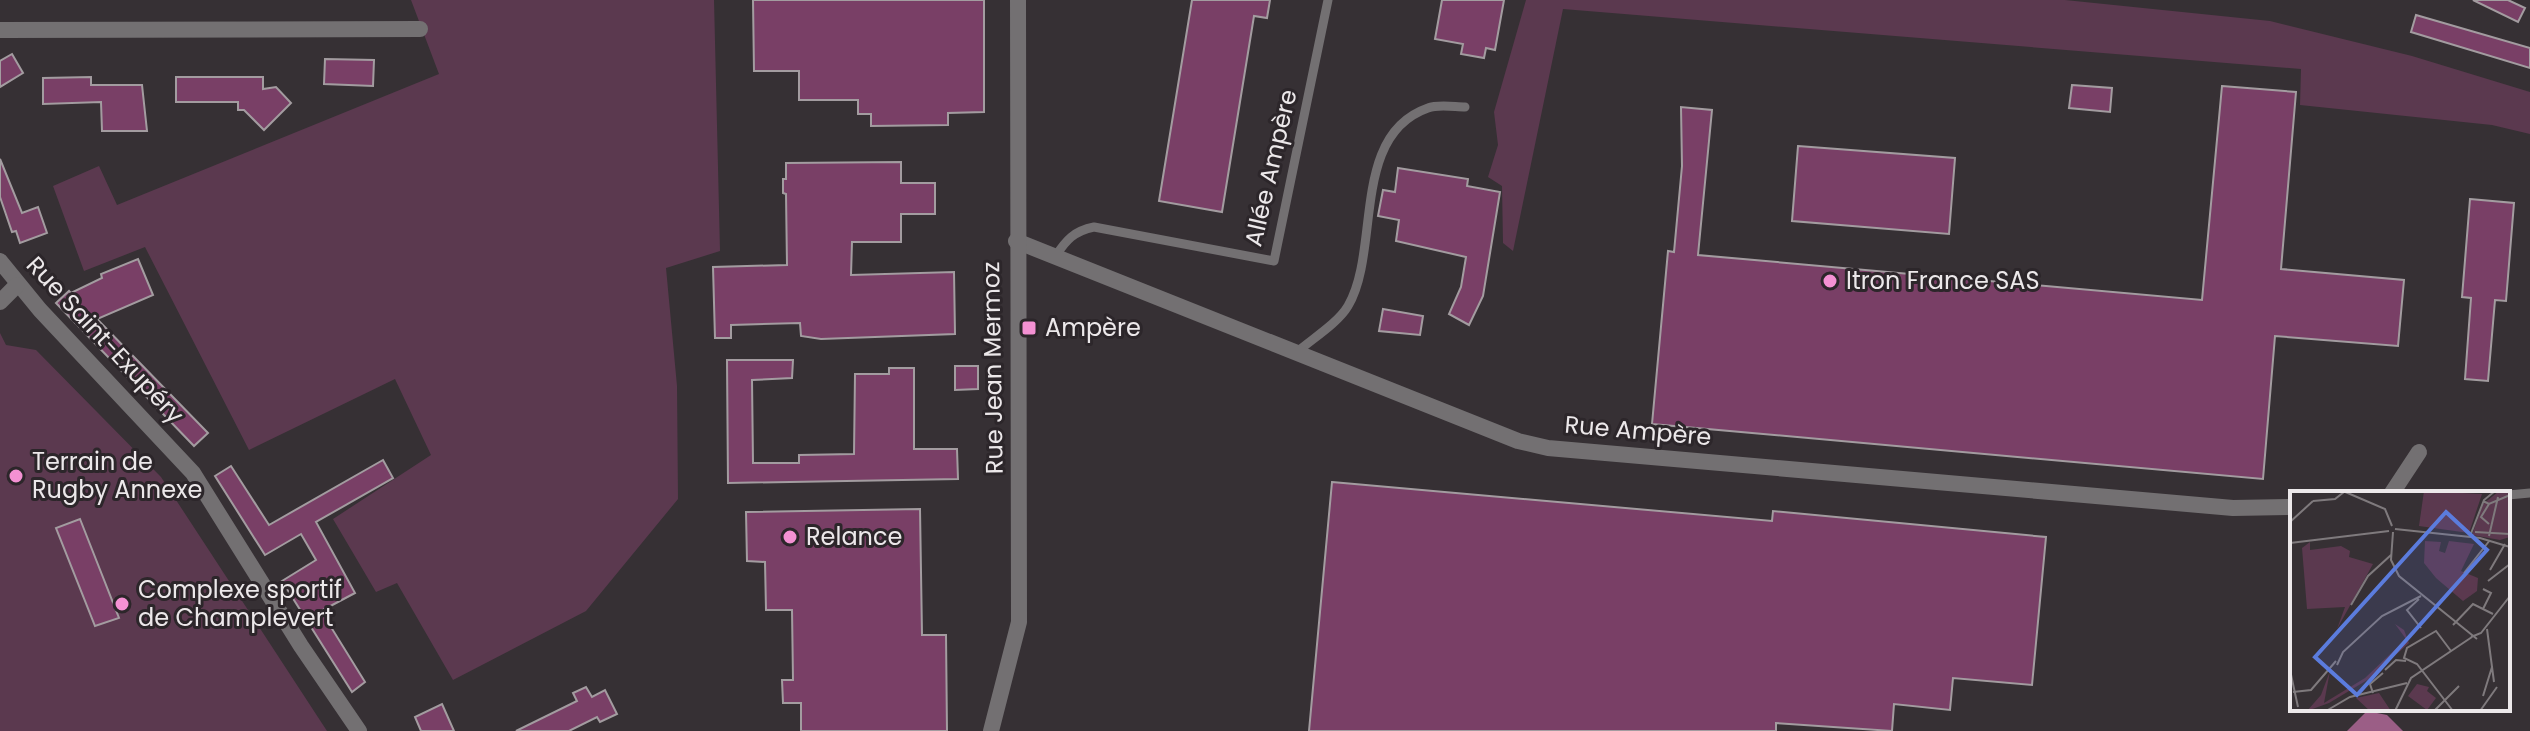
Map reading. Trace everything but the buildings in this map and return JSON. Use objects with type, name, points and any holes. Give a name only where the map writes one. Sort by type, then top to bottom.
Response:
[{"type":"street","name":"Rue Jean Mermoz","points":[[991,731],[1019,622],[1018,0]]},
{"type":"street","points":[[0,30],[420,29]]},
{"type":"street","name":"Rue Ampère","points":[[1016,241],[1518,441],[1548,448],[2233,508],[2290,507]]},
{"type":"street","name":"Rue Saint-Exupéry","points":[[0,261],[17,285],[193,473],[301,646],[359,731]]},
{"type":"street","points":[[0,302],[17,285]]},
{"type":"street","points":[[2393,491],[2419,452]]},
{"type":"lane","name":"Allée Ampère","points":[[1055,257],[1066,240],[1078,230],[1094,227],[1274,261],[1328,0]]},
{"type":"lane","points":[[1297,352],[1348,307],[1358,276],[1379,156],[1396,130],[1429,107],[1465,107]]},
{"type":"lane","points":[[2510,495],[2530,493]]},
{"type":"shaded area","points":[[411,0],[714,0],[720,251],[666,268],[677,386],[678,499],[586,611],[453,680],[397,583],[376,592],[333,519],[431,455],[395,379],[249,450],[145,247],[84,271],[53,186],[99,166],[117,205],[439,74]]},
{"type":"shaded area","points":[[1526,0],[2065,0],[2270,21],[2412,56],[2530,92],[2530,134],[2492,125],[2300,105],[2301,69],[1563,9],[1513,251],[1503,243],[1502,186],[1488,177],[1498,145],[1494,112]]},
{"type":"shaded area","name":"Complexe sportif de Champlevert","points":[[0,333],[6,345],[36,350],[161,477],[327,731],[0,731]]},
{"type":"shaded area","points":[[2367,711],[2387,715],[2403,731],[2347,731]]},
{"type":"place","name":"Itron France SAS","points":[[1830,281]]},
{"type":"place","name":"Ampère","points":[[1029,328]]},
{"type":"place","name":"Terrain de Rugby Annexe","points":[[16,476]]},
{"type":"place","name":"Relance","points":[[790,537]]},
{"type":"place","name":"Complexe sportif de Champlevert","points":[[122,604]]}]
